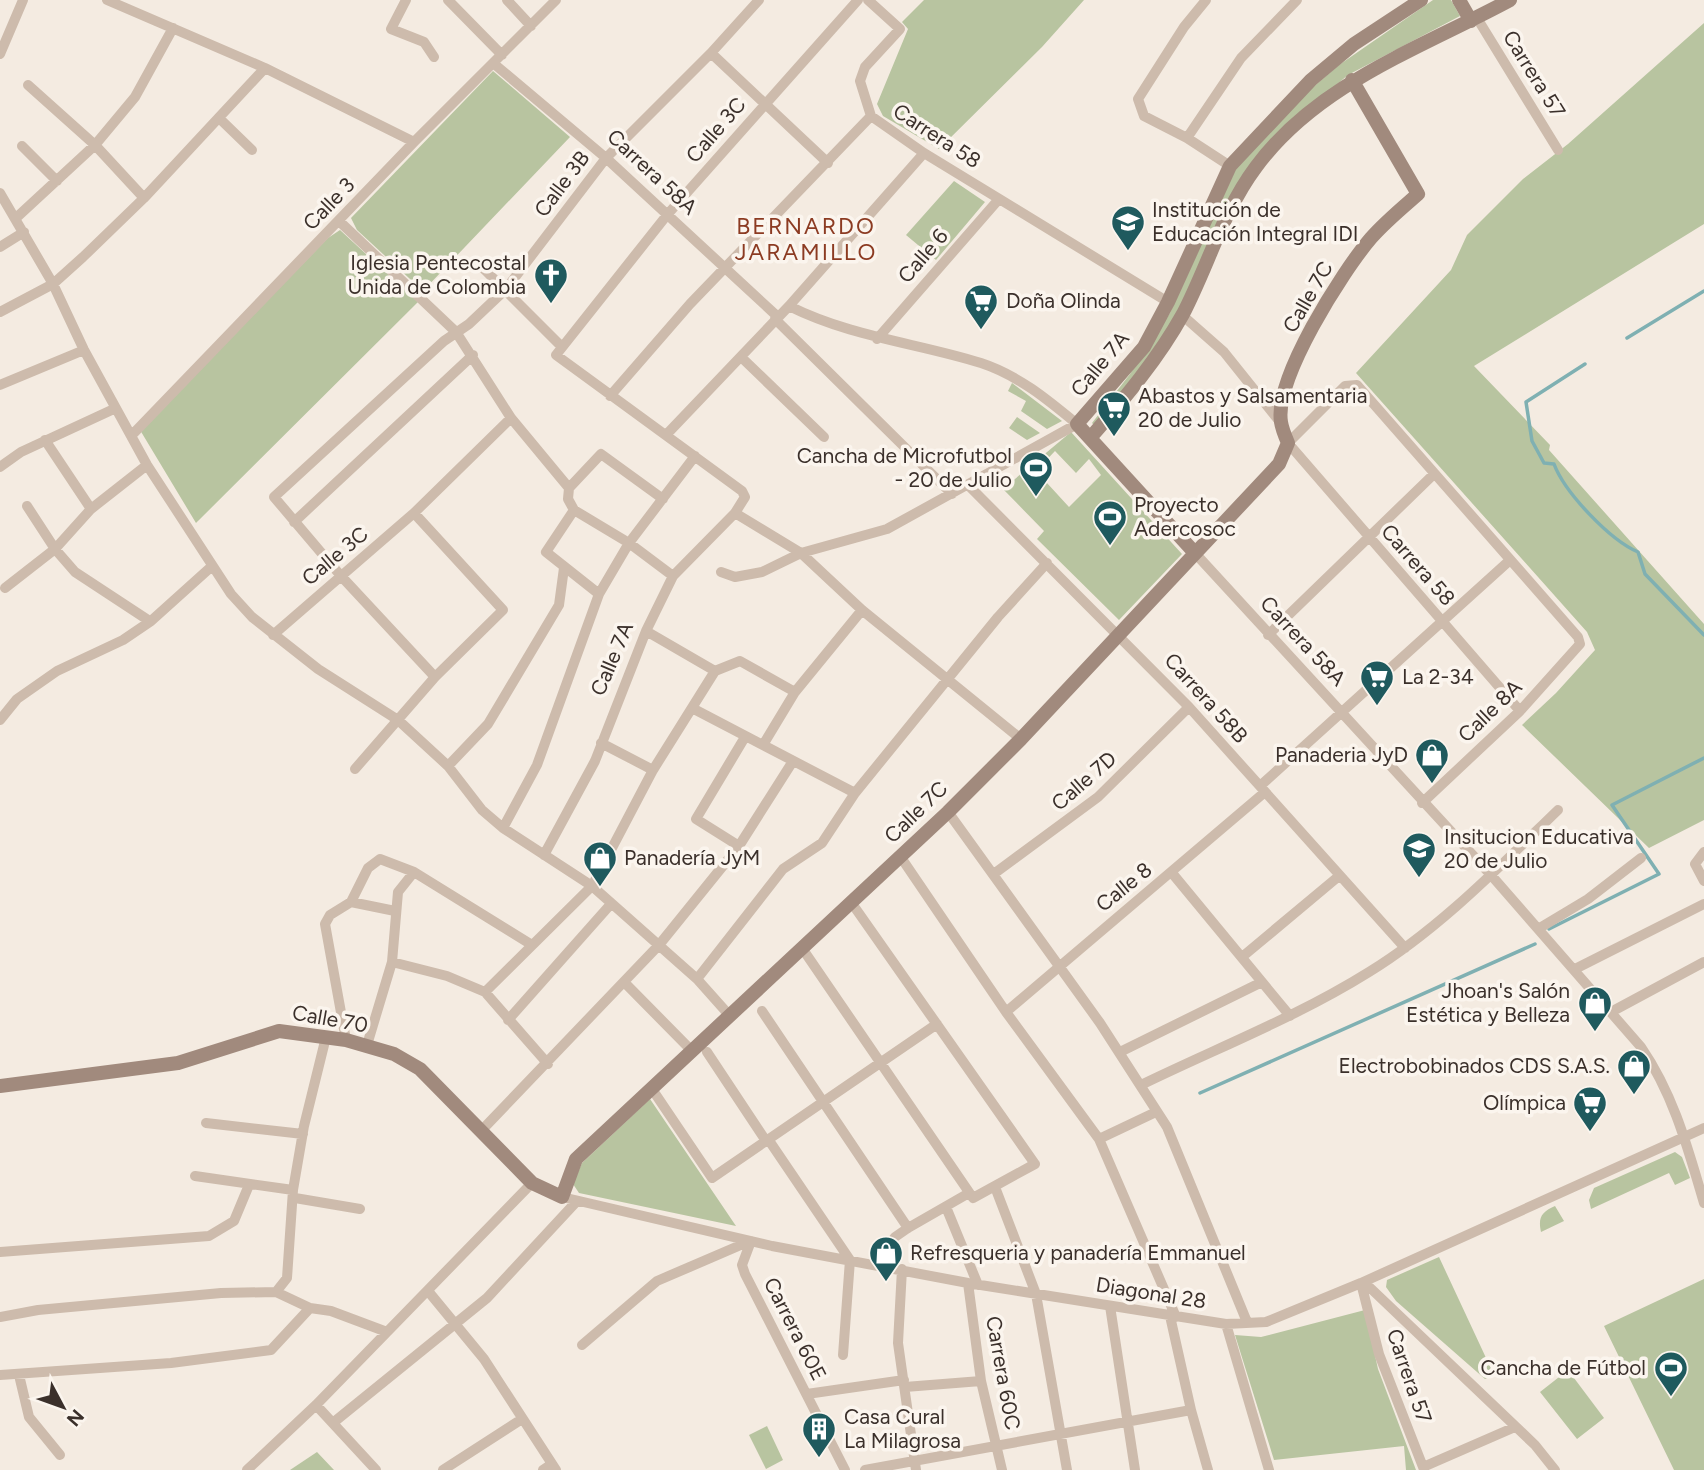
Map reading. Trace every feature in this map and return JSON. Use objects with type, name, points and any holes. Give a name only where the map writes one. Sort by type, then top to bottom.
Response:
[{"type":"street","points":[[0,54],[23,0]]},
{"type":"street","points":[[107,0],[265,68],[414,142]]},
{"type":"street","points":[[406,0],[391,29],[425,42],[434,57]]},
{"type":"street","points":[[449,0],[502,55]]},
{"type":"street","points":[[507,0],[531,26]]},
{"type":"street","name":"Calle 3","points":[[131,436],[414,142],[556,0]]},
{"type":"street","name":"Calle 3B","points":[[294,522],[274,497],[506,289],[606,158],[711,53],[759,0]]},
{"type":"street","name":"Calle 3C","points":[[559,351],[667,215],[858,0]]},
{"type":"street","name":"Carrera 58","points":[[868,0],[900,29],[865,67],[860,81],[871,116],[924,153],[1168,302]]},
{"type":"street","points":[[1206,0],[1184,27],[1138,99],[1144,116],[1187,138],[1230,166]]},
{"type":"street","points":[[1187,138],[1241,58],[1297,0]]},
{"type":"street","name":"Calle 7A","points":[[721,572],[735,577],[762,572],[801,553],[887,529],[1077,424],[1144,347],[1168,302],[1230,166],[1311,80],[1354,44],[1421,0]]},
{"type":"street","points":[[1459,0],[1474,19]]},
{"type":"street","name":"Calle 7A","points":[[1091,437],[1145,372],[1182,315],[1239,192],[1258,165],[1296,125],[1352,80],[1510,0]]},
{"type":"street","name":"Carrera 57","points":[[1474,19],[1558,149]]},
{"type":"street","points":[[16,218],[95,145],[135,97],[173,29]]},
{"type":"street","points":[[711,53],[828,163]]},
{"type":"street","name":"Carrera 58A","points":[[494,63],[606,158],[727,268],[952,494]]},
{"type":"street","points":[[0,312],[52,284],[144,198],[265,68]]},
{"type":"street","name":"Calle 7C","points":[[1280,423],[1288,380],[1339,281],[1372,237],[1418,194],[1352,80]]},
{"type":"street","points":[[27,85],[95,145],[144,198]]},
{"type":"street","points":[[610,396],[644,354],[871,116]]},
{"type":"street","points":[[219,118],[252,150]]},
{"type":"street","points":[[22,146],[57,181]]},
{"type":"street","points":[[666,435],[789,306],[924,153]]},
{"type":"street","points":[[0,193],[24,232],[147,465],[231,594],[273,635],[318,669],[398,720],[448,766],[482,810],[503,828],[592,886],[610,905],[696,979],[730,1016]]},
{"type":"street","name":"Calle 6","points":[[877,339],[999,199]]},
{"type":"street","points":[[340,221],[456,332],[511,418],[569,488]]},
{"type":"street","points":[[0,247],[24,232]]},
{"type":"street","points":[[477,262],[506,289],[559,351],[610,396],[695,456],[629,543],[599,594],[537,765],[503,828]]},
{"type":"street","name":"Carrera 58A","points":[[789,306],[820,321],[877,339],[982,363],[1032,389],[1077,424],[1575,969],[1651,1062],[1685,1137]]},
{"type":"street","points":[[1182,315],[1204,331],[1233,361],[1280,423],[1288,443]]},
{"type":"street","points":[[0,385],[84,350]]},
{"type":"street","points":[[435,677],[294,522],[473,355]]},
{"type":"street","points":[[741,357],[824,437]]},
{"type":"street","name":"Calle 7C","points":[[562,1197],[576,1159],[947,812],[1021,739],[1279,464],[1288,443],[1345,387],[1357,385],[1434,474]]},
{"type":"street","points":[[0,467],[45,440],[116,408]]},
{"type":"street","name":"Calle 3C","points":[[273,635],[414,513],[511,418]]},
{"type":"street","points":[[45,440],[91,509]]},
{"type":"street","name":"Carrera 58","points":[[1288,443],[1520,711]]},
{"type":"street","points":[[663,499],[601,454],[569,488],[568,499],[574,510],[629,543],[673,576]]},
{"type":"street","name":"Calle 7A","points":[[544,855],[595,761],[646,631],[673,576],[735,513],[745,497],[742,491],[695,456]]},
{"type":"street","points":[[5,588],[55,549],[91,509],[147,465]]},
{"type":"street","points":[[1268,635],[1434,474],[1508,561]]},
{"type":"street","name":"Carrera 58B","points":[[969,486],[1119,633],[1189,706],[1405,948]]},
{"type":"street","points":[[27,506],[55,549],[75,572],[148,620]]},
{"type":"street","points":[[574,510],[546,552],[599,594]]},
{"type":"street","points":[[355,769],[435,677],[503,610],[414,513]]},
{"type":"street","points":[[735,513],[801,553],[862,610],[1021,739]]},
{"type":"street","name":"Calle 8","points":[[1006,1012],[1172,873],[1508,561]]},
{"type":"street","name":"Calle 8A","points":[[1422,803],[1520,711],[1580,644],[1578,637],[1508,561]]},
{"type":"street","points":[[696,979],[783,869],[822,843],[855,793],[1047,563]]},
{"type":"street","points":[[0,720],[17,699],[57,671],[122,640],[155,617],[211,566]]},
{"type":"street","points":[[448,766],[488,724],[559,605],[564,568]]},
{"type":"street","points":[[763,746],[795,692],[862,610]]},
{"type":"street","points":[[646,631],[715,671]]},
{"type":"street","points":[[485,992],[592,886],[653,770],[715,671],[740,661],[795,692]]},
{"type":"street","name":"Calle 7D","points":[[995,873],[1098,797],[1189,706]]},
{"type":"street","points":[[692,708],[855,793]]},
{"type":"street","points":[[739,846],[696,819],[746,737]]},
{"type":"street","points":[[601,743],[653,770]]},
{"type":"street","points":[[481,1131],[659,945],[739,846],[793,761]]},
{"type":"street","points":[[1141,1085],[1290,1016],[1370,972],[1405,948],[1491,875],[1558,810]]},
{"type":"street","points":[[947,812],[995,873],[1119,1052],[1167,1127],[1247,1322]]},
{"type":"street","points":[[1704,852],[1695,864],[1704,881]]},
{"type":"street","points":[[900,856],[1006,1012],[1099,1139],[1173,1316],[1191,1410],[1208,1470]]},
{"type":"street","points":[[1538,929],[1588,899],[1641,858]]},
{"type":"street","points":[[346,1040],[325,924],[330,915],[351,902],[368,868],[380,859],[414,872],[533,945]]},
{"type":"street","points":[[367,1045],[392,962],[398,892],[414,872]]},
{"type":"street","points":[[1172,873],[1290,1016]]},
{"type":"street","points":[[1242,957],[1339,876]]},
{"type":"street","points":[[351,902],[395,911]]},
{"type":"street","points":[[802,948],[973,1198],[1035,1164],[851,902]]},
{"type":"street","points":[[1575,969],[1704,904]]},
{"type":"street","points":[[508,1020],[610,905]]},
{"type":"street","points":[[392,962],[447,976],[485,992],[548,1064]]},
{"type":"street","points":[[1611,1012],[1704,962]]},
{"type":"street","points":[[624,982],[692,1051]]},
{"type":"street","points":[[1119,1052],[1262,982]]},
{"type":"street","points":[[762,1011],[908,1228]]},
{"type":"street","points":[[652,1088],[712,1178],[937,1024]]},
{"type":"street","name":"Calle 70","points":[[0,1086],[129,1072],[178,1063],[279,1031],[346,1040],[394,1054],[420,1069],[532,1183],[562,1197]]},
{"type":"street","points":[[276,1292],[287,1278],[294,1194],[303,1134],[326,1037]]},
{"type":"street","points":[[707,1052],[850,1260],[843,1354]]},
{"type":"street","points":[[1099,1139],[1156,1112]]},
{"type":"street","points":[[206,1123],[303,1134]]},
{"type":"street","name":"Diagonal 28","points":[[562,1197],[751,1241],[973,1284],[1226,1324],[1266,1322],[1363,1283],[1704,1128]]},
{"type":"street","points":[[1685,1137],[1704,1203]]},
{"type":"street","points":[[195,1176],[360,1209]]},
{"type":"street","points":[[247,1470],[316,1405],[532,1183]]},
{"type":"street","points":[[0,1252],[209,1236],[234,1221],[249,1185]]},
{"type":"street","points":[[995,1187],[1036,1294],[1067,1470]]},
{"type":"street","points":[[874,1264],[895,1237],[969,1193]]},
{"type":"street","points":[[334,1422],[513,1272],[577,1200]]},
{"type":"street","name":"Carrera 60C","points":[[946,1208],[973,1284],[981,1381],[1002,1470]]},
{"type":"street","points":[[582,1345],[657,1281],[751,1241]]},
{"type":"street","name":"Carrera 60E","points":[[751,1241],[742,1265],[745,1274],[845,1470]]},
{"type":"street","points":[[902,1269],[898,1343],[915,1465]]},
{"type":"street","points":[[1363,1283],[1516,1427],[1555,1470]]},
{"type":"street","name":"Carrera 57","points":[[1363,1283],[1378,1354],[1421,1465],[1432,1468]]},
{"type":"street","points":[[428,1291],[484,1359],[550,1468]]},
{"type":"street","points":[[0,1317],[38,1310],[182,1297],[276,1292],[310,1308],[331,1311],[387,1332]]},
{"type":"street","points":[[1110,1306],[1135,1470]]},
{"type":"street","points":[[0,1375],[171,1363],[271,1350],[310,1308]]},
{"type":"street","points":[[1226,1324],[1269,1470]]},
{"type":"street","points":[[19,1375],[29,1417],[60,1455]]},
{"type":"street","points":[[807,1394],[904,1383],[981,1381]]},
{"type":"street","points":[[316,1405],[376,1470]]},
{"type":"street","points":[[865,1470],[915,1465],[996,1445],[1191,1410]]},
{"type":"street","points":[[443,1470],[522,1419]]},
{"type":"street","points":[[1432,1468],[1516,1427]]},
{"type":"green space","points":[[924,0],[1084,0],[1042,47],[939,149],[883,116],[877,104],[908,29],[902,22]]},
{"type":"green space","points":[[1433,0],[1451,0],[1460,16],[1348,75],[1292,122],[1245,175],[1176,317],[1155,350],[1096,427],[1092,423],[1130,374],[1170,313],[1236,168],[1305,94],[1339,65]]},
{"type":"green space","points":[[1704,23],[1704,224],[1474,366],[1550,445],[1549,450],[1704,624],[1704,820],[1649,848],[1522,725],[1595,650],[1587,632],[1356,373],[1451,270],[1467,235],[1523,179],[1568,144]]},
{"type":"green space","points":[[493,71],[570,137],[423,291],[357,230],[351,218]]},
{"type":"green space","points":[[954,181],[985,202],[936,260],[906,235]]},
{"type":"green space","points":[[340,230],[418,302],[196,523],[140,430],[328,238]]},
{"type":"green space","points":[[1012,383],[1062,421],[1047,429],[1021,411],[1026,401],[1008,391]]},
{"type":"green space","points":[[1017,417],[1040,433],[1027,440],[1009,428]]},
{"type":"green space","name":"Proyecto Adercosoc","points":[[1071,432],[1182,554],[1119,620],[1037,539],[1044,531],[1003,489]],"holes":[[[1055,451],[1076,473],[1089,459],[1101,475],[1069,507],[1036,471]]]},
{"type":"green space","points":[[650,1099],[736,1226],[579,1193],[573,1184],[582,1163]]},
{"type":"green space","points":[[1675,1152],[1682,1157],[1690,1178],[1675,1185],[1669,1173],[1591,1209],[1589,1200],[1594,1188]]},
{"type":"green space","points":[[1555,1206],[1564,1221],[1541,1232],[1542,1216]]},
{"type":"green space","points":[[1439,1257],[1494,1375],[1485,1379],[1396,1301],[1386,1287],[1387,1280]]},
{"type":"green space","name":"Cancha de Fútbol","points":[[1704,1279],[1704,1470],[1674,1470],[1604,1326]]},
{"type":"green space","points":[[1365,1310],[1378,1369],[1416,1470],[1406,1470],[1404,1446],[1274,1460],[1235,1335],[1261,1337]]},
{"type":"green space","points":[[1568,1370],[1604,1418],[1577,1439],[1540,1392]]},
{"type":"green space","points":[[767,1426],[783,1460],[766,1469],[749,1435]]},
{"type":"green space","points":[[317,1452],[334,1470],[290,1470]]},
{"type":"waterway","points":[[1627,338],[1704,291]]},
{"type":"waterway","points":[[1585,364],[1526,402],[1532,441],[1544,463],[1554,464],[1568,488],[1602,527],[1638,552],[1645,574],[1704,635]]},
{"type":"waterway","points":[[1549,929],[1659,874],[1612,805],[1704,758]]},
{"type":"waterway","points":[[1200,1093],[1535,944]]},
{"type":"place","name":"Institución de Educación Integral IDI","points":[[1128,252]]},
{"type":"place","name":"Iglesia Pentecostal Unida de Colombia","points":[[551,305]]},
{"type":"place","name":"Doña Olinda","points":[[981,331]]},
{"type":"place","name":"Abastos y Salsamentaria 20 de Julio","points":[[1114,438]]},
{"type":"place","name":"Cancha de Microfutbol - 20 de Julio","points":[[1036,498]]},
{"type":"place","name":"Proyecto Adercosoc","points":[[1110,547]]},
{"type":"place","name":"La 2-34","points":[[1377,707]]},
{"type":"place","name":"Panaderia JyD","points":[[1432,785]]},
{"type":"place","name":"Insitucion Educativa 20 de Julio","points":[[1419,879]]},
{"type":"place","name":"Panadería JyM","points":[[600,888]]},
{"type":"place","name":"Jhoan's Salón Estética y Belleza","points":[[1595,1033]]},
{"type":"place","name":"Electrobobinados CDS S.A.S.","points":[[1634,1096]]},
{"type":"place","name":"Olímpica","points":[[1590,1133]]},
{"type":"place","name":"Refresqueria y panadería Emmanuel","points":[[886,1283]]},
{"type":"place","name":"Cancha de Fútbol","points":[[1671,1398]]},
{"type":"place","name":"Casa Cural La Milagrosa","points":[[819,1459]]},
{"type":"district","name":"BERNARDO JARAMILLO","points":[[806,239]]}]
